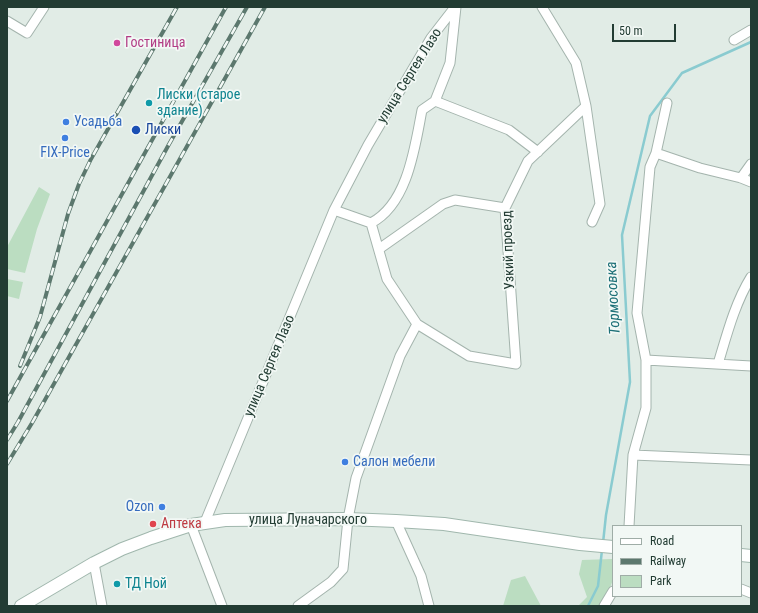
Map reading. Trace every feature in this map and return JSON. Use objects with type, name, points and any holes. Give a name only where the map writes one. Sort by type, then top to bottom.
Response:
[{"type":"main road","name":"улица Луначарского","points":[[21,606],[94,563],[122,549],[151,538],[205,522],[226,520],[348,519],[396,521],[444,524],[580,544],[612,547]]},
{"type":"street","points":[[7,21],[27,33],[44,7]]},
{"type":"street","name":"улица Сергея Лазо","points":[[371,223],[380,218],[399,196],[413,158],[422,110],[435,101],[450,63],[456,7]]},
{"type":"street","name":"улица Сергея Лазо","points":[[205,522],[334,210],[368,144],[400,89],[431,38],[456,7]]},
{"type":"street","points":[[542,7],[576,63],[586,106],[600,204],[592,222]]},
{"type":"street","points":[[734,40],[751,30]]},
{"type":"street","points":[[435,101],[509,130],[538,152]]},
{"type":"street","points":[[629,525],[633,455],[646,408],[646,360],[637,313],[650,167],[656,153],[667,103]]},
{"type":"street","name":"Узкий проезд","points":[[417,324],[469,356],[516,364],[505,208],[528,161],[586,106]]},
{"type":"street","points":[[656,153],[700,168],[742,178],[751,182]]},
{"type":"street","points":[[742,178],[751,164]]},
{"type":"street","points":[[379,248],[443,204],[455,200],[505,208]]},
{"type":"street","points":[[298,606],[331,582],[343,569],[348,519],[356,478],[400,356],[417,324],[387,278],[371,223],[334,210]]},
{"type":"street","points":[[718,364],[727,332],[745,287],[751,277]]},
{"type":"street","points":[[646,360],[751,366]]},
{"type":"street","points":[[633,455],[751,460]]},
{"type":"street","points":[[396,521],[421,576],[429,606]]},
{"type":"street","points":[[191,526],[222,606]]},
{"type":"street","points":[[94,563],[102,606]]},
{"type":"street","points":[[604,606],[612,593]]},
{"type":"green space","points":[[39,187],[50,194],[37,229],[25,273],[7,269],[7,247]]},
{"type":"green space","points":[[7,279],[23,282],[19,299],[7,296]]},
{"type":"green space","points":[[612,559],[612,584],[600,606],[578,606],[587,597],[579,574],[582,560]]},
{"type":"green space","points":[[525,576],[541,606],[503,606],[511,580]]},
{"type":"waterway","name":"Тормосовка","points":[[603,543],[606,515],[630,382],[622,235],[650,116],[682,73],[751,42]]},
{"type":"waterway","name":"Тормосовка","points":[[588,606],[598,586],[602,550]]},
{"type":"railway","points":[[20,366],[40,317],[68,214],[79,184],[91,159],[177,7]]},
{"type":"railway","points":[[7,401],[226,7]]},
{"type":"railway","points":[[7,440],[168,146],[247,7]]},
{"type":"railway","points":[[7,464],[32,423],[265,7]]},
{"type":"place","name":"Гостиница","points":[[117,43]]},
{"type":"place","name":"Лиски (старое здание)","points":[[149,103]]},
{"type":"place","name":"Усадьба","points":[[66,122]]},
{"type":"place","name":"Лиски","points":[[136,130]]},
{"type":"place","name":"FIX-Price","points":[[65,138]]},
{"type":"place","name":"Салон мебели","points":[[345,462]]},
{"type":"place","name":"Ozon","points":[[162,507]]},
{"type":"place","name":"Аптека","points":[[153,524]]},
{"type":"place","name":"ТД Ной","points":[[117,584]]}]
